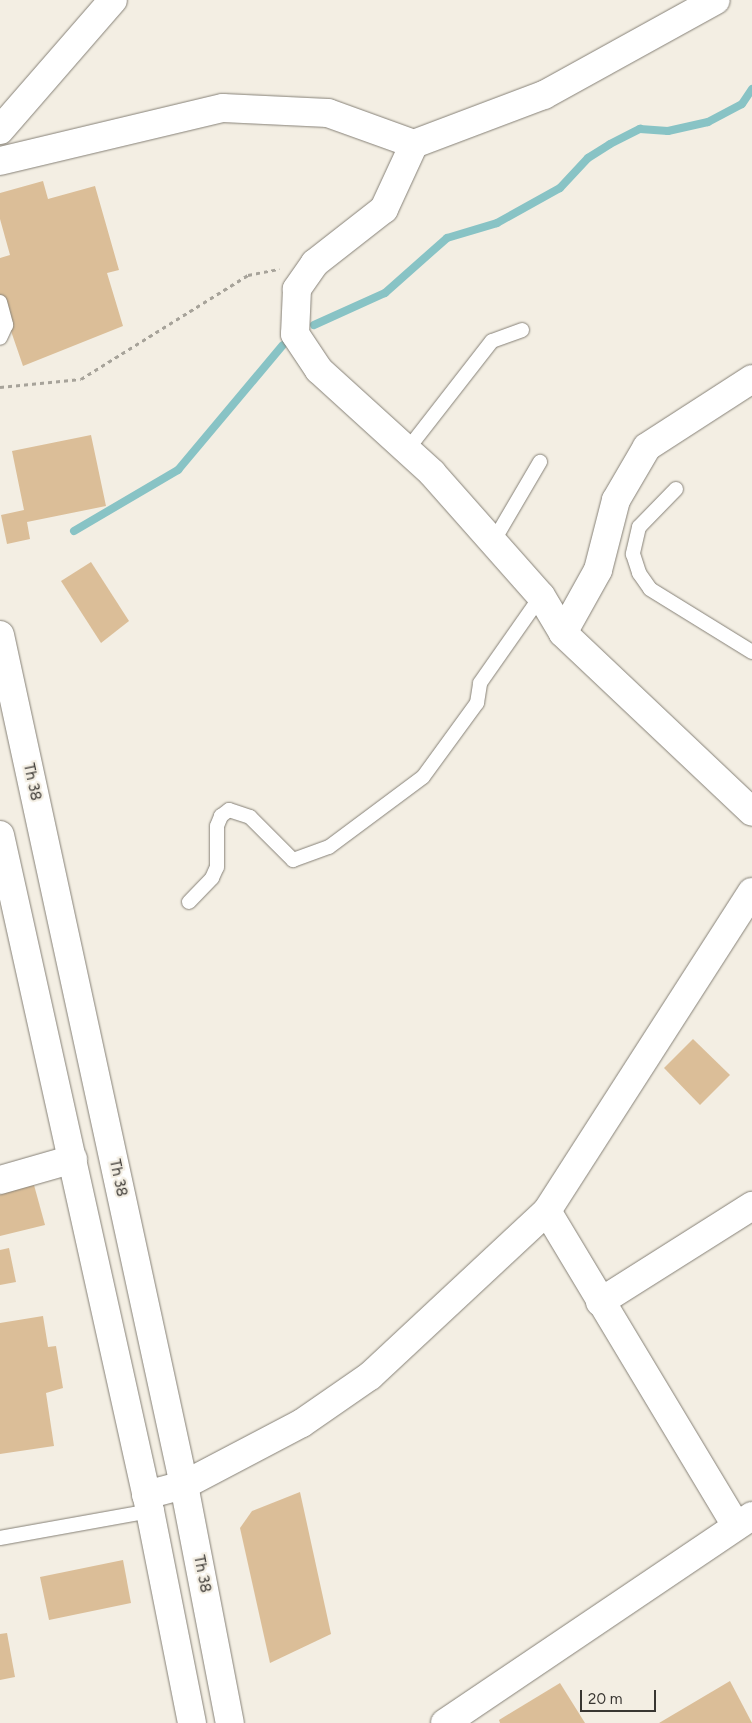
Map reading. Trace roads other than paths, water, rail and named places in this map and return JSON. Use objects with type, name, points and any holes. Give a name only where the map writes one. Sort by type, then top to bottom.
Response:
[{"type":"street","points":[[0,130],[114,0]]},
{"type":"street","points":[[0,161],[223,108],[328,113],[414,144],[544,95],[716,0]]},
{"type":"street","points":[[414,144],[384,208],[315,263],[297,289],[295,334],[319,370],[407,450],[493,542],[541,596],[563,633],[752,812]]},
{"type":"street","points":[[563,633],[598,570],[616,500],[647,447],[752,379]]},
{"type":"street","name":"Th 38","points":[[0,634],[184,1485],[230,1723]]},
{"type":"street","points":[[0,835],[148,1503],[192,1723]]},
{"type":"street","points":[[148,1503],[302,1423],[370,1376],[547,1211],[752,892]]},
{"type":"street","points":[[0,1180],[73,1158]]},
{"type":"street","points":[[600,1302],[752,1206]]},
{"type":"street","points":[[445,1723],[744,1521],[600,1302],[547,1211]]},
{"type":"lane","points":[[0,302],[6,325],[0,338]]},
{"type":"lane","points":[[407,450],[492,341],[522,330]]},
{"type":"lane","points":[[493,542],[540,462]]},
{"type":"lane","points":[[676,489],[639,527],[633,554],[639,573],[650,589],[752,652]]},
{"type":"lane","points":[[189,902],[212,878],[217,826],[221,816],[229,810],[250,817],[293,860],[329,847],[423,777],[477,704],[480,683],[541,596]]},
{"type":"lane","points":[[0,1538],[148,1503]]},
{"type":"waterway","points":[[314,325],[385,293],[447,238],[497,223],[560,188],[588,158],[610,144],[640,129],[668,131],[708,122],[742,104],[752,89]]},
{"type":"waterway","points":[[74,531],[178,470],[283,345]]}]
